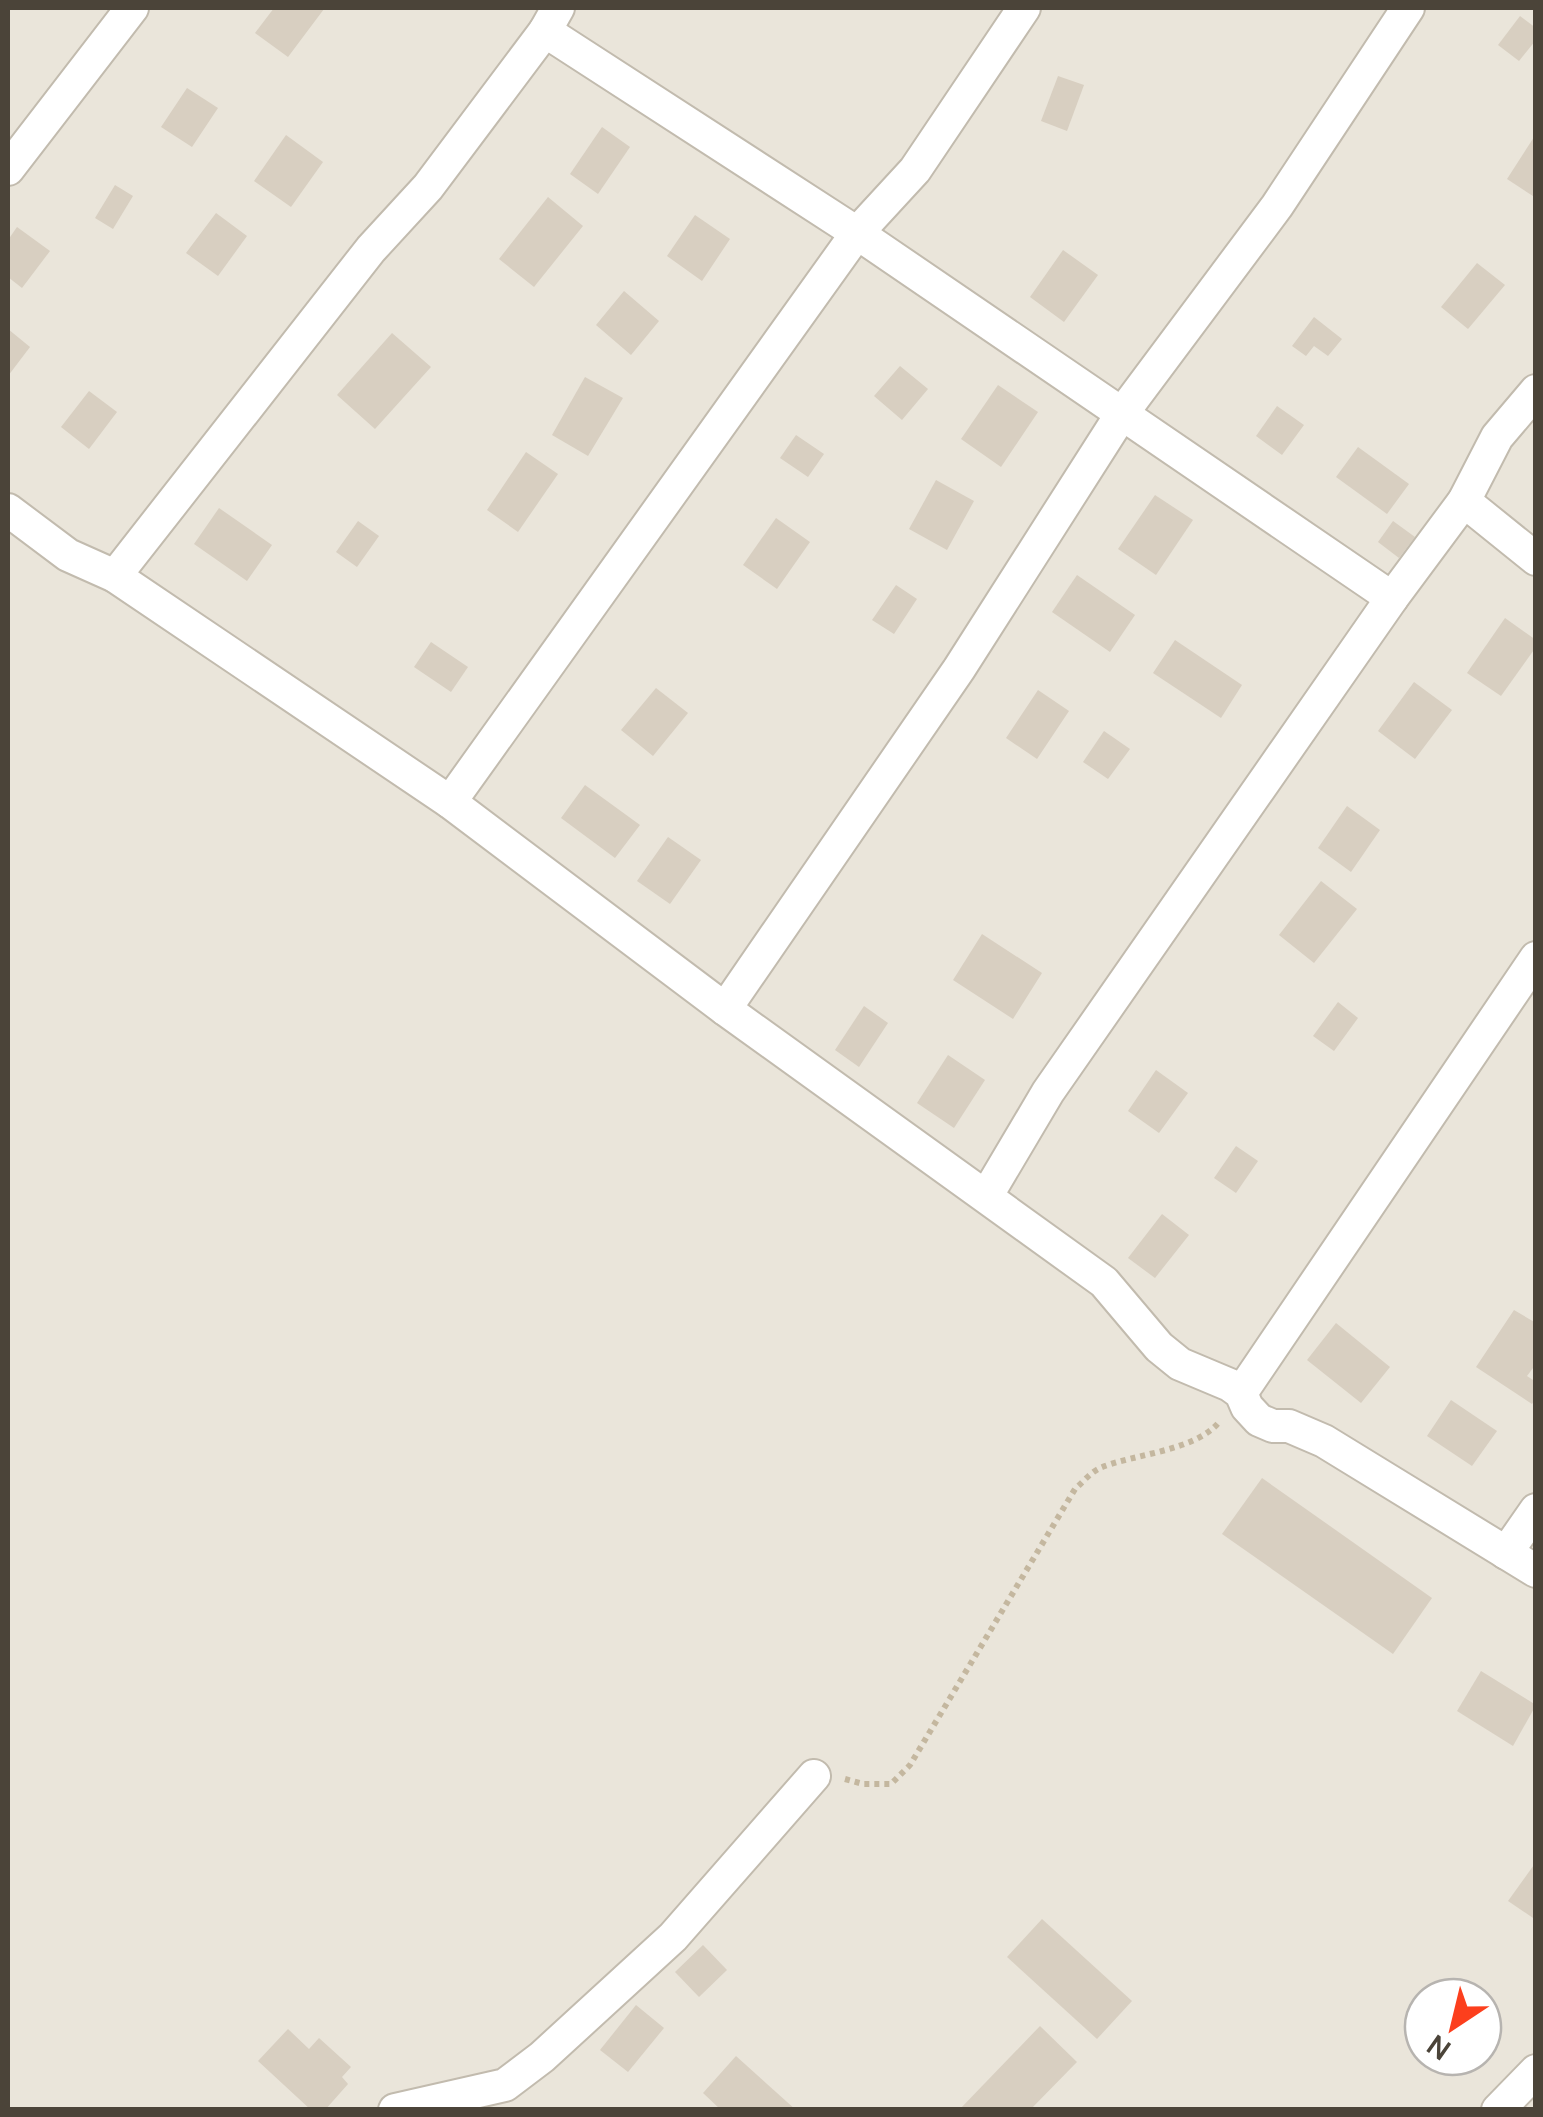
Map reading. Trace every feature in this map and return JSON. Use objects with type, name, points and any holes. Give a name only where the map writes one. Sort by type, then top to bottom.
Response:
[{"type":"street","points":[[8,168],[132,8]]},
{"type":"street","points":[[450,802],[857,233],[914,170],[1024,8]]},
{"type":"street","points":[[725,1009],[959,668],[1121,415],[1276,206],[1408,8]]},
{"type":"street","points":[[115,576],[358,264],[428,187],[551,19],[1392,598]]},
{"type":"street","points":[[987,1195],[1048,1092],[1392,598],[1464,502],[1497,438],[1536,392]]},
{"type":"street","points":[[1464,502],[1536,559]]},
{"type":"street","points":[[8,510],[68,555],[115,576],[450,802],[725,1009],[1104,1282],[1159,1346],[1180,1364],[1206,1373],[1241,1393],[1246,1407],[1259,1420],[1273,1426],[1289,1426],[1324,1442],[1536,1570]]},
{"type":"street","points":[[1241,1393],[1536,958]]},
{"type":"street","points":[[1506,1554],[1536,1510]]},
{"type":"street","points":[[396,2110],[505,2086],[542,2058],[673,1938],[814,1776]]},
{"type":"street","points":[[1498,2110],[1536,2071]]},
{"type":"path","points":[[814,1776],[828,1774],[862,1784],[892,1784],[910,1765],[1076,1488],[1097,1469],[1151,1454],[1213,1429],[1241,1393]]},
{"type":"shaded area","points":[[8,8],[1535,8],[1535,2109],[8,2110]]},
{"type":"building","points":[[274,8],[324,9],[288,57],[255,33]]},
{"type":"building","points":[[1520,16],[1536,28],[1536,40],[1519,61],[1498,45]]},
{"type":"building","points":[[1058,76],[1084,85],[1067,131],[1041,121]]},
{"type":"building","points":[[187,88],[218,108],[192,147],[161,127]]},
{"type":"building","points":[[602,127],[630,147],[598,194],[570,174]]},
{"type":"building","points":[[1536,134],[1536,198],[1507,179]]},
{"type":"building","points":[[286,135],[323,162],[291,207],[254,181]]},
{"type":"building","points":[[115,185],[133,196],[113,229],[95,218]]},
{"type":"building","points":[[548,197],[583,226],[534,287],[499,259]]},
{"type":"building","points":[[216,213],[247,236],[218,276],[186,253]]},
{"type":"building","points":[[695,215],[730,239],[702,281],[667,256]]},
{"type":"building","points":[[17,227],[50,251],[22,288],[8,277],[8,240]]},
{"type":"building","points":[[1063,250],[1098,275],[1064,322],[1030,297]]},
{"type":"building","points":[[1477,263],[1505,285],[1468,329],[1441,307]]},
{"type":"building","points":[[624,291],[659,321],[631,355],[596,325]]},
{"type":"building","points":[[1314,317],[1342,339],[1328,356],[1314,346],[1306,356],[1292,346]]},
{"type":"building","points":[[8,329],[30,347],[8,376]]},
{"type":"building","points":[[392,333],[431,367],[375,429],[337,395]]},
{"type":"building","points":[[900,366],[928,389],[902,420],[874,396]]},
{"type":"building","points":[[585,377],[623,398],[588,456],[552,435]]},
{"type":"building","points":[[998,385],[1038,412],[1001,467],[961,439]]},
{"type":"building","points":[[89,391],[117,412],[89,449],[61,427]]},
{"type":"building","points":[[1277,406],[1304,425],[1282,455],[1256,436]]},
{"type":"building","points":[[796,435],[824,454],[808,477],[780,458]]},
{"type":"building","points":[[1358,447],[1409,484],[1387,514],[1336,477]]},
{"type":"building","points":[[526,452],[558,474],[518,532],[487,510]]},
{"type":"building","points":[[936,480],[974,501],[947,550],[909,529]]},
{"type":"building","points":[[1155,495],[1193,520],[1156,575],[1118,549]]},
{"type":"building","points":[[219,508],[272,545],[247,581],[194,544]]},
{"type":"building","points":[[776,518],[810,542],[777,589],[743,565]]},
{"type":"building","points":[[358,521],[379,536],[357,567],[336,552]]},
{"type":"building","points":[[1393,521],[1415,537],[1399,558],[1378,542]]},
{"type":"building","points":[[1077,575],[1135,615],[1110,652],[1052,612]]},
{"type":"building","points":[[896,585],[917,599],[894,634],[872,620]]},
{"type":"building","points":[[1505,618],[1536,640],[1536,647],[1501,696],[1467,673]]},
{"type":"building","points":[[1175,640],[1242,685],[1221,718],[1153,673]]},
{"type":"building","points":[[431,642],[468,667],[451,692],[414,667]]},
{"type":"building","points":[[1414,682],[1452,710],[1415,759],[1378,731]]},
{"type":"building","points":[[656,688],[688,713],[653,756],[621,730]]},
{"type":"building","points":[[1038,690],[1069,711],[1037,759],[1006,738]]},
{"type":"building","points":[[1104,731],[1130,749],[1108,779],[1083,762]]},
{"type":"building","points":[[585,785],[640,825],[615,858],[561,818]]},
{"type":"building","points":[[1347,806],[1380,830],[1351,872],[1318,848]]},
{"type":"building","points":[[668,837],[701,860],[670,904],[637,881]]},
{"type":"building","points":[[1321,881],[1357,909],[1314,963],[1279,935]]},
{"type":"building","points":[[982,934],[1042,973],[1013,1019],[953,980]]},
{"type":"building","points":[[1338,1002],[1358,1018],[1334,1051],[1313,1036]]},
{"type":"building","points":[[864,1006],[888,1023],[859,1067],[835,1050]]},
{"type":"building","points":[[948,1055],[985,1080],[954,1128],[917,1103]]},
{"type":"building","points":[[1156,1070],[1188,1093],[1159,1133],[1128,1111]]},
{"type":"building","points":[[1236,1146],[1258,1161],[1236,1193],[1214,1178]]},
{"type":"building","points":[[1162,1214],[1189,1235],[1155,1278],[1128,1258]]},
{"type":"building","points":[[1514,1310],[1536,1323],[1536,1364],[1527,1376],[1536,1382],[1532,1404],[1476,1367]]},
{"type":"building","points":[[1336,1323],[1390,1367],[1361,1403],[1307,1360]]},
{"type":"building","points":[[1451,1400],[1497,1431],[1472,1466],[1427,1436]]},
{"type":"building","points":[[1262,1478],[1432,1598],[1393,1654],[1222,1534]]},
{"type":"building","points":[[1481,1671],[1536,1705],[1513,1746],[1457,1711]]},
{"type":"building","points":[[1536,1862],[1536,1920],[1508,1901]]},
{"type":"building","points":[[1042,1919],[1132,2001],[1097,2039],[1007,1957]]},
{"type":"building","points":[[703,1945],[727,1970],[699,1997],[675,1972]]},
{"type":"building","points":[[636,2005],[664,2028],[628,2072],[600,2050]]},
{"type":"building","points":[[1040,2026],[1077,2062],[1030,2110],[959,2110]]},
{"type":"building","points":[[288,2029],[309,2049],[319,2038],[351,2067],[342,2077],[348,2084],[325,2110],[311,2110],[258,2061]]},
{"type":"building","points":[[736,2056],[796,2110],[721,2110],[703,2093]]}]
